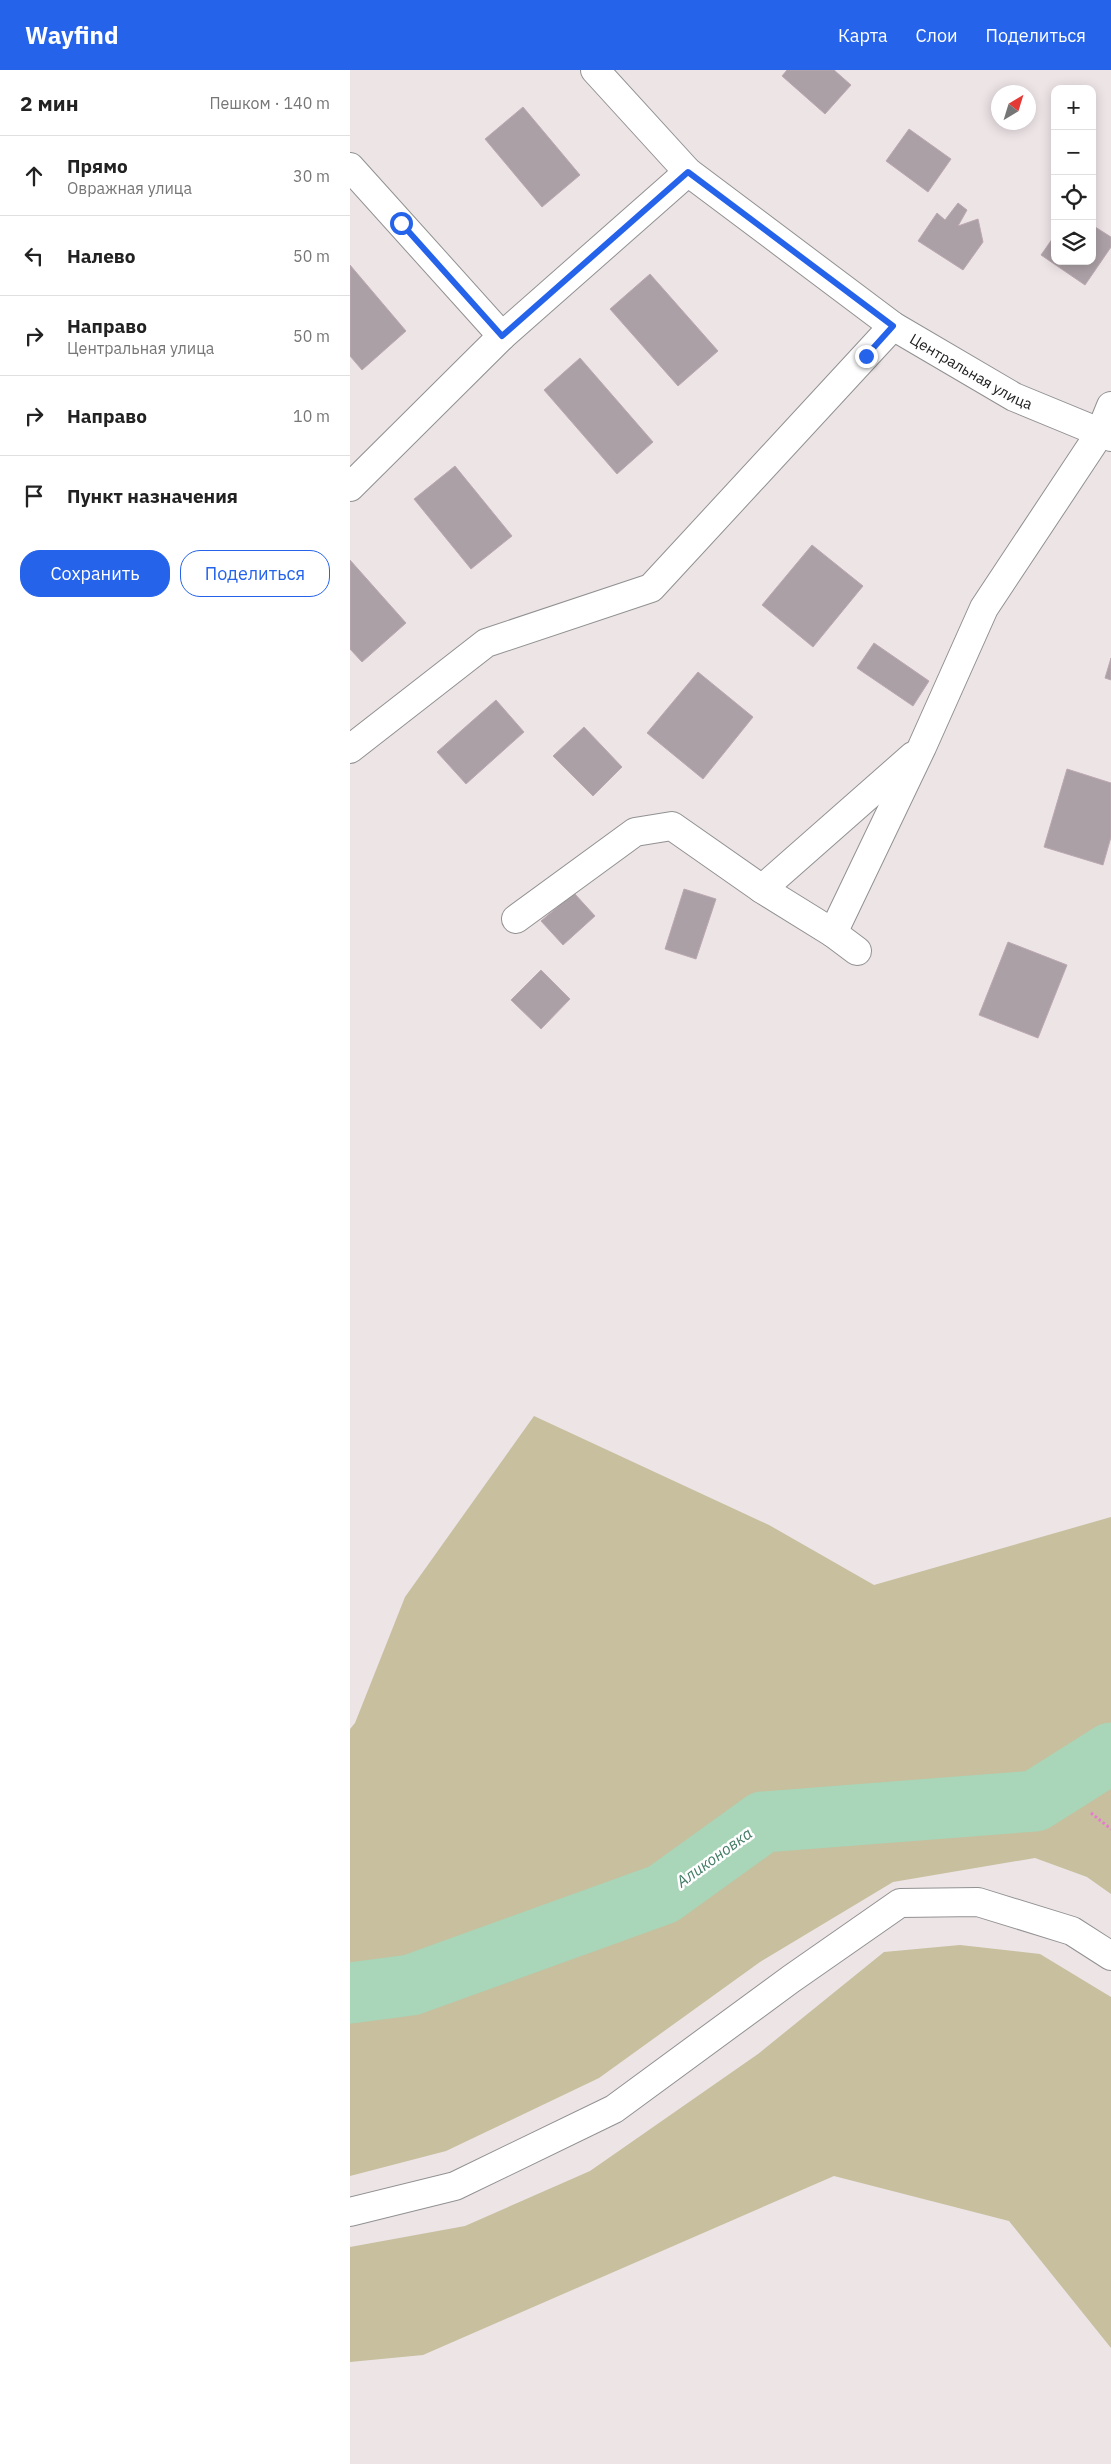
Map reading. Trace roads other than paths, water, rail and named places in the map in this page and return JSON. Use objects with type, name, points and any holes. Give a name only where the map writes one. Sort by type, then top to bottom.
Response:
[{"type":"street","name":"Центральная улица","points":[[595,70],[688,172],[893,326],[1014,397],[1105,435]]},
{"type":"street","points":[[350,167],[502,336]]},
{"type":"street","points":[[350,487],[502,336],[688,172]]},
{"type":"street","points":[[350,749],[486,643],[651,588],[893,326]]},
{"type":"street","points":[[833,933],[922,747],[984,608],[1105,435],[1111,406]]},
{"type":"street","points":[[762,889],[922,747]]},
{"type":"street","points":[[516,919],[635,832],[672,826],[762,889],[833,933],[857,951]]},
{"type":"street","points":[[350,2212],[455,2186],[614,2109],[791,1980],[900,1904],[978,1902],[1072,1931],[1111,1956]]},
{"type":"waterway","name":"Аликоновка","points":[[350,1993],[411,1985],[663,1894],[763,1822],[1035,1801],[1111,1753]]}]
